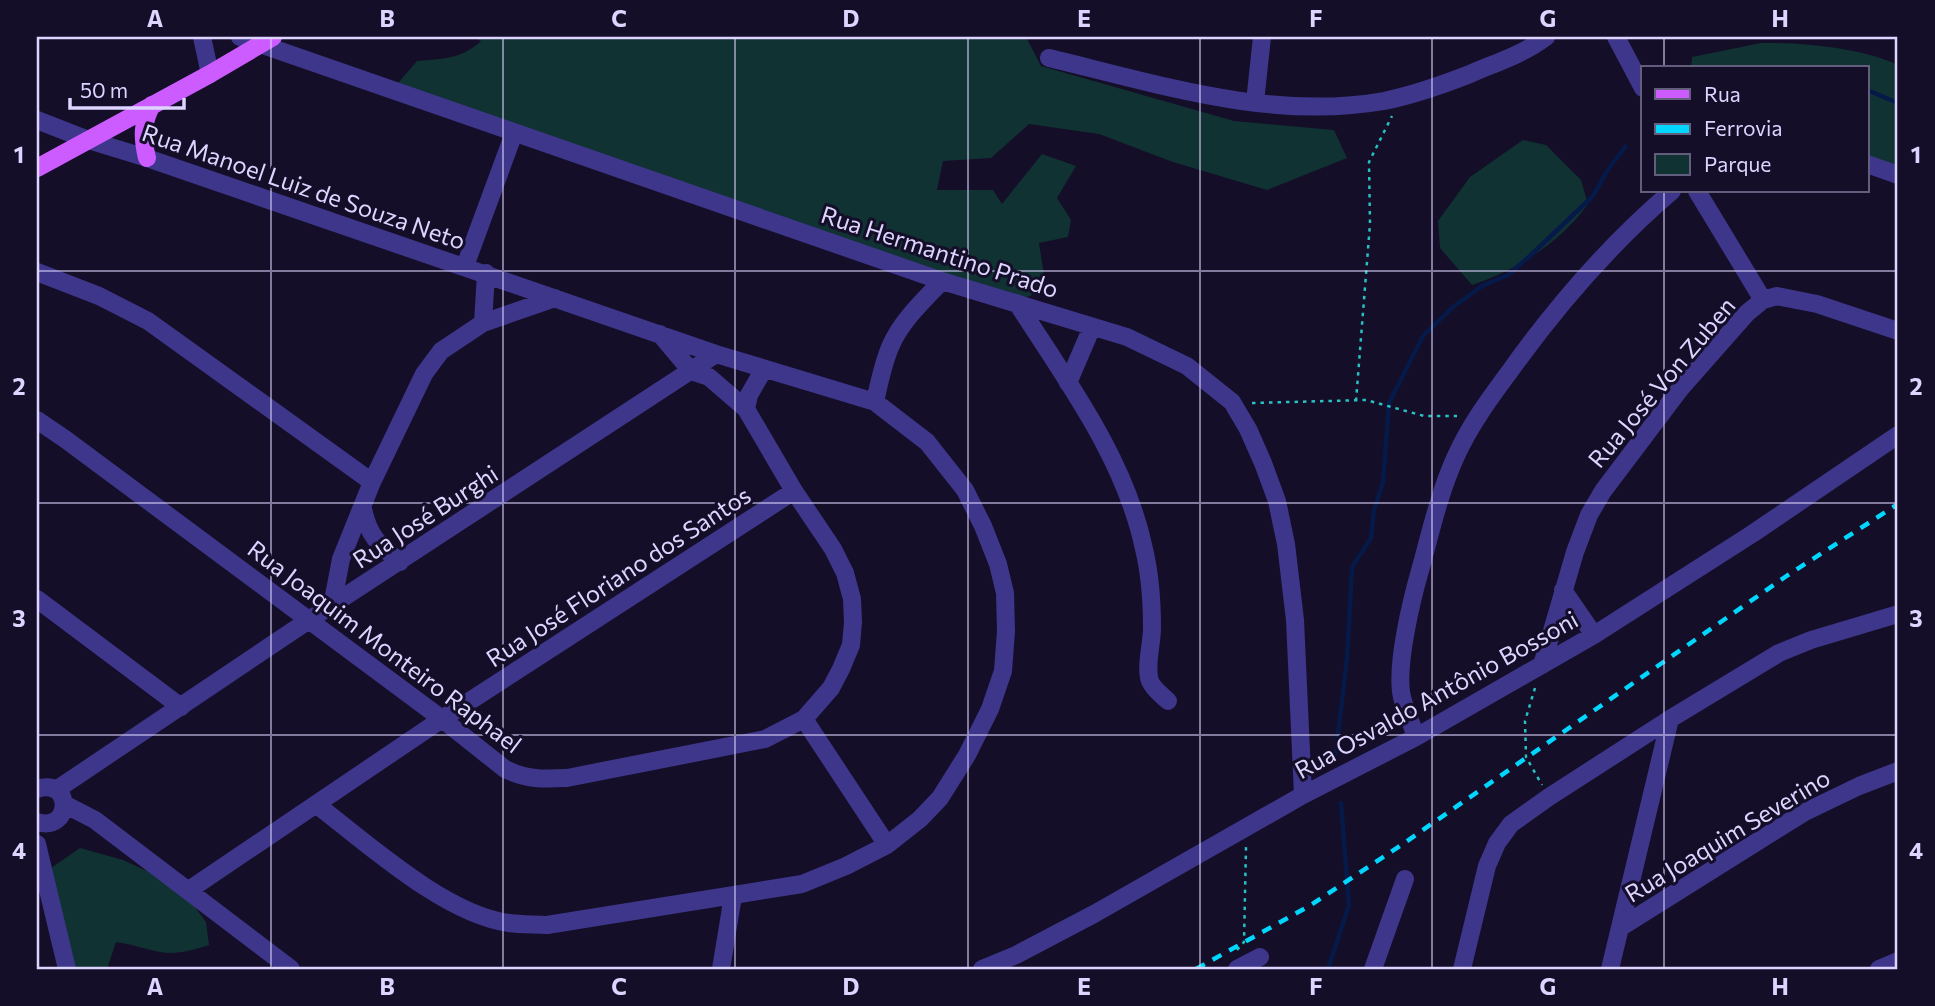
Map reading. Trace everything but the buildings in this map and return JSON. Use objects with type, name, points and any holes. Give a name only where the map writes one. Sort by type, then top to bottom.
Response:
[{"type":"main road","points":[[37,160],[37,168],[267,40]]},
{"type":"main road","points":[[147,158],[143,138],[144,120],[152,104]]},
{"type":"street","points":[[202,37],[210,74]]},
{"type":"street","name":"Rua Hermantino Prado","points":[[240,37],[267,40],[514,133],[942,281],[1127,337],[1187,366],[1232,402],[1264,463],[1277,501],[1286,544],[1295,620],[1303,795]]},
{"type":"street","points":[[1255,102],[1262,37]]},
{"type":"street","points":[[1049,58],[1217,98],[1318,107],[1384,101],[1447,83],[1507,58],[1546,37]]},
{"type":"street","points":[[1616,37],[1641,84]]},
{"type":"street","name":"Rua Manoel Luiz de Souza Neto","points":[[37,120],[88,140],[486,273],[716,354],[876,402]]},
{"type":"street","points":[[465,266],[514,133]]},
{"type":"street","points":[[1868,164],[1898,175]]},
{"type":"street","points":[[1416,737],[1401,695],[1402,650],[1434,516],[1456,457],[1477,417],[1531,341],[1581,279],[1632,225],[1671,192]]},
{"type":"street","points":[[1698,192],[1763,300]]},
{"type":"street","points":[[37,272],[99,296],[148,321],[372,482]]},
{"type":"street","points":[[483,323],[486,273]]},
{"type":"street","points":[[317,805],[452,904],[507,923],[547,925],[802,884],[887,845],[920,820],[940,798],[967,755],[990,709],[1003,671],[1006,631],[1005,593],[998,564],[965,490],[927,442],[876,402],[881,375],[892,343],[912,314],[942,281]]},
{"type":"street","name":"Rua José Von Zuben","points":[[1542,665],[1563,590],[1589,515],[1603,491],[1681,389],[1746,313],[1763,300],[1777,296],[1817,304],[1898,331]]},
{"type":"street","points":[[332,606],[341,559],[372,482],[424,374],[441,351],[483,323],[555,298]]},
{"type":"street","points":[[1017,303],[1085,408],[1116,468],[1135,515],[1144,549],[1150,594],[1152,628],[1149,678],[1152,686],[1168,701]]},
{"type":"street","points":[[1068,383],[1092,327]]},
{"type":"street","points":[[658,332],[691,371]]},
{"type":"street","name":"Rua José Burghi","points":[[38,848],[43,823],[60,816],[60,797],[181,707],[309,620],[716,354]]},
{"type":"street","points":[[746,409],[749,395],[764,369]]},
{"type":"street","name":"Rua Joaquim Monteiro Raphael","points":[[37,420],[442,719],[505,769],[522,777],[538,780],[568,778],[765,739],[804,719],[831,688],[851,645],[852,600],[845,573],[834,549],[794,491],[746,409],[709,377],[691,371]]},
{"type":"street","name":"Rua Osvaldo Antônio Bossoni","points":[[982,969],[1016,955],[1094,914],[1303,795],[1416,737],[1594,635],[1752,534],[1898,435]]},
{"type":"street","name":"Rua José Floriano dos Santos","points":[[188,890],[442,719],[794,491]]},
{"type":"street","points":[[363,509],[367,526],[376,543],[400,562]]},
{"type":"street","points":[[1563,590],[1594,635]]},
{"type":"street","points":[[37,599],[181,707]]},
{"type":"street","points":[[1462,969],[1487,866],[1497,843],[1511,824],[1670,719],[1779,653],[1811,640],[1898,614]]},
{"type":"street","points":[[804,719],[887,845]]},
{"type":"street","points":[[1610,969],[1670,719]]},
{"type":"street","name":"Rua Joaquim Severino","points":[[1621,927],[1803,813],[1898,771]]},
{"type":"street","points":[[37,789],[46,786],[94,820],[291,969]]},
{"type":"street","points":[[38,848],[67,969]]},
{"type":"street","points":[[1373,969],[1405,879]]},
{"type":"street","points":[[721,969],[733,896]]},
{"type":"street","points":[[1236,960],[1260,957]]},
{"type":"street","points":[[1879,969],[1898,961]]},
{"type":"path","points":[[1356,401],[1370,224],[1369,162],[1402,96]]},
{"type":"path","points":[[1250,403],[1366,400],[1424,416],[1477,417]]},
{"type":"path","points":[[1542,665],[1525,721],[1526,757],[1549,797]]},
{"type":"path","points":[[1236,960],[1244,943],[1247,827]]},
{"type":"green space","points":[[473,37],[1026,37],[1041,66],[1234,121],[1334,130],[1347,158],[1267,190],[1173,162],[1099,134],[1029,124],[991,158],[943,161],[937,190],[993,190],[1002,204],[1042,154],[1076,166],[1057,198],[1071,220],[1068,237],[1039,243],[1046,287],[1017,303],[392,90],[417,61],[459,55],[481,41]]},
{"type":"green space","points":[[1761,43],[1794,44],[1867,54],[1898,65],[1898,168],[1868,161],[1868,66],[1691,66],[1692,57]]},
{"type":"green space","points":[[1523,140],[1546,145],[1581,180],[1588,204],[1565,230],[1537,253],[1505,272],[1472,285],[1440,248],[1438,221],[1470,177]]},
{"type":"green space","points":[[80,848],[123,860],[186,895],[206,922],[209,945],[166,953],[116,942],[107,969],[73,969],[41,875]]},
{"type":"waterway","points":[[1868,90],[1898,103]]},
{"type":"waterway","points":[[1335,758],[1347,659],[1352,567],[1371,538],[1374,510],[1383,482],[1389,403],[1423,336],[1453,307],[1482,286],[1508,275],[1529,257],[1593,196],[1625,147]]},
{"type":"waterway","points":[[1328,969],[1349,905],[1341,803]]},
{"type":"railway","points":[[1196,969],[1311,905],[1400,846],[1788,575],[1898,504]]}]
